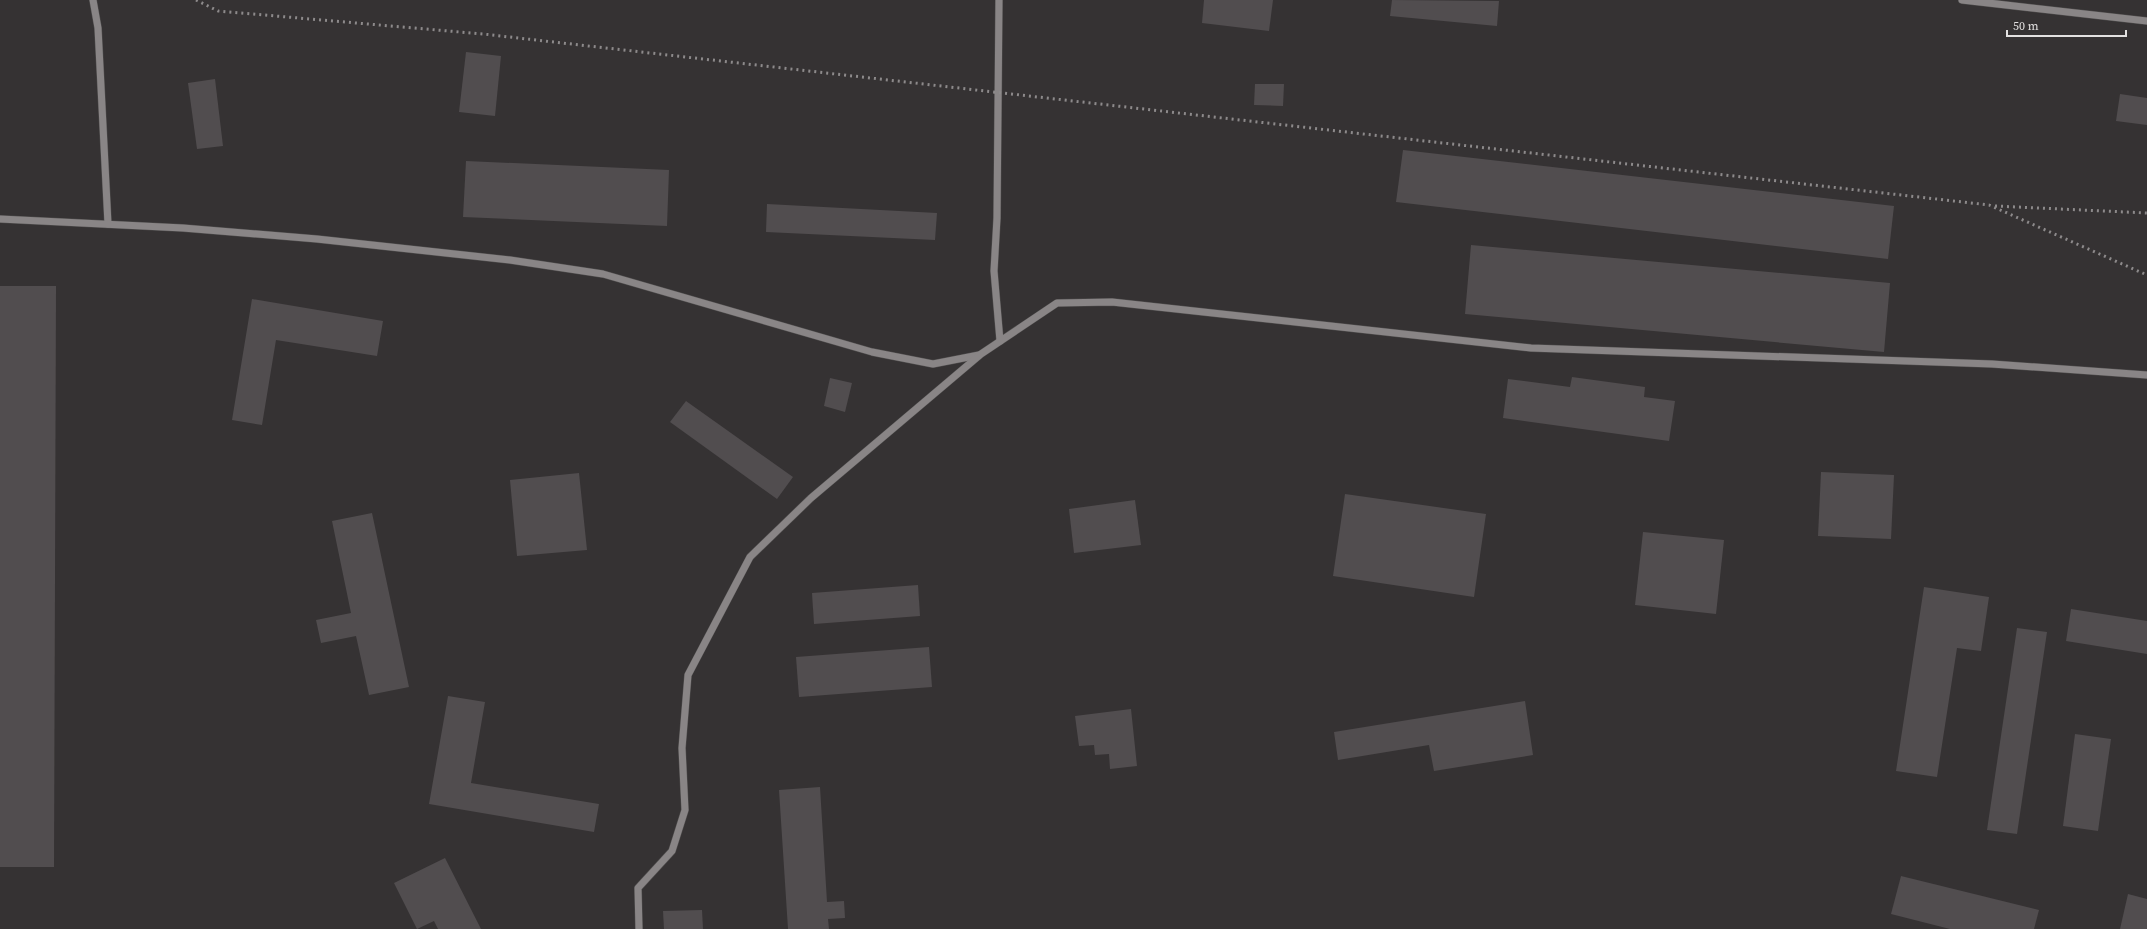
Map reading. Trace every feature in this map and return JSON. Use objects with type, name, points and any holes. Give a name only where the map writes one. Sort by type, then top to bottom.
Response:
[{"type":"lane","points":[[93,0],[98,28],[108,224]]},
{"type":"lane","points":[[999,0],[997,218],[994,271],[1000,341]]},
{"type":"lane","points":[[1962,0],[2147,21]]},
{"type":"lane","points":[[0,219],[183,228],[317,239],[526,263],[604,274],[872,352],[933,364],[981,354]]},
{"type":"lane","points":[[639,929],[638,888],[672,851],[686,810],[682,748],[688,675],[750,557],[811,498],[981,354],[1057,303],[1112,302],[1531,348],[1992,364],[2147,375]]},
{"type":"building","points":[[1204,0],[1273,0],[1269,31],[1202,23]]},
{"type":"building","points":[[1392,0],[1499,1],[1497,26],[1390,16]]},
{"type":"building","points":[[466,52],[501,56],[495,116],[459,112]]},
{"type":"building","points":[[215,79],[223,146],[197,149],[188,83]]},
{"type":"building","points":[[1255,84],[1284,84],[1283,106],[1254,105]]},
{"type":"building","points":[[2120,94],[2147,98],[2147,125],[2116,121]]},
{"type":"building","points":[[1403,150],[1894,206],[1888,259],[1396,202]]},
{"type":"building","points":[[466,161],[669,170],[667,226],[463,217]]},
{"type":"building","points":[[767,204],[937,213],[935,240],[766,232]]},
{"type":"building","points":[[1471,245],[1890,283],[1884,352],[1465,314]]},
{"type":"building","points":[[0,286],[56,286],[54,867],[0,867]]},
{"type":"building","points":[[252,299],[383,321],[377,356],[276,340],[262,425],[232,420]]},
{"type":"building","points":[[1572,377],[1645,387],[1644,397],[1675,401],[1669,441],[1503,418],[1508,379],[1570,387]]},
{"type":"building","points":[[830,378],[852,383],[845,412],[824,406]]},
{"type":"building","points":[[686,401],[793,477],[777,499],[670,422]]},
{"type":"building","points":[[1821,472],[1894,475],[1891,539],[1818,536]]},
{"type":"building","points":[[579,473],[587,550],[517,556],[510,480]]},
{"type":"building","points":[[1345,494],[1486,514],[1474,597],[1333,576]]},
{"type":"building","points":[[1135,500],[1141,545],[1074,553],[1069,509]]},
{"type":"building","points":[[372,513],[409,687],[369,695],[356,636],[321,643],[316,620],[351,613],[332,521]]},
{"type":"building","points":[[1643,532],[1724,540],[1716,614],[1635,605]]},
{"type":"building","points":[[918,585],[920,616],[814,624],[812,593]]},
{"type":"building","points":[[1924,587],[1989,597],[1981,651],[1957,648],[1937,777],[1896,771]]},
{"type":"building","points":[[2071,609],[2147,621],[2147,654],[2066,641]]},
{"type":"building","points":[[2017,628],[2047,632],[2017,834],[1987,830]]},
{"type":"building","points":[[929,647],[932,687],[799,697],[796,657]]},
{"type":"building","points":[[448,696],[485,702],[471,783],[599,804],[594,832],[429,804]]},
{"type":"building","points":[[1525,701],[1533,755],[1434,771],[1429,745],[1338,760],[1334,732]]},
{"type":"building","points":[[1131,709],[1137,766],[1110,769],[1109,754],[1095,755],[1094,745],[1079,746],[1075,716]]},
{"type":"building","points":[[2075,734],[2111,739],[2098,831],[2063,826]]},
{"type":"building","points":[[820,787],[827,902],[844,901],[845,918],[828,919],[829,929],[788,929],[779,790]]},
{"type":"building","points":[[445,858],[481,929],[438,929],[434,921],[417,929],[394,883]]},
{"type":"building","points":[[1901,876],[2039,910],[2034,929],[1950,929],[1891,914]]},
{"type":"building","points":[[2128,894],[2147,899],[2147,929],[2120,929]]},
{"type":"building","points":[[702,910],[703,929],[664,929],[663,911]]},
{"type":"railway","points":[[196,0],[218,11],[483,34],[1989,205],[2147,275]]},
{"type":"railway","points":[[1995,206],[2147,213]]}]
